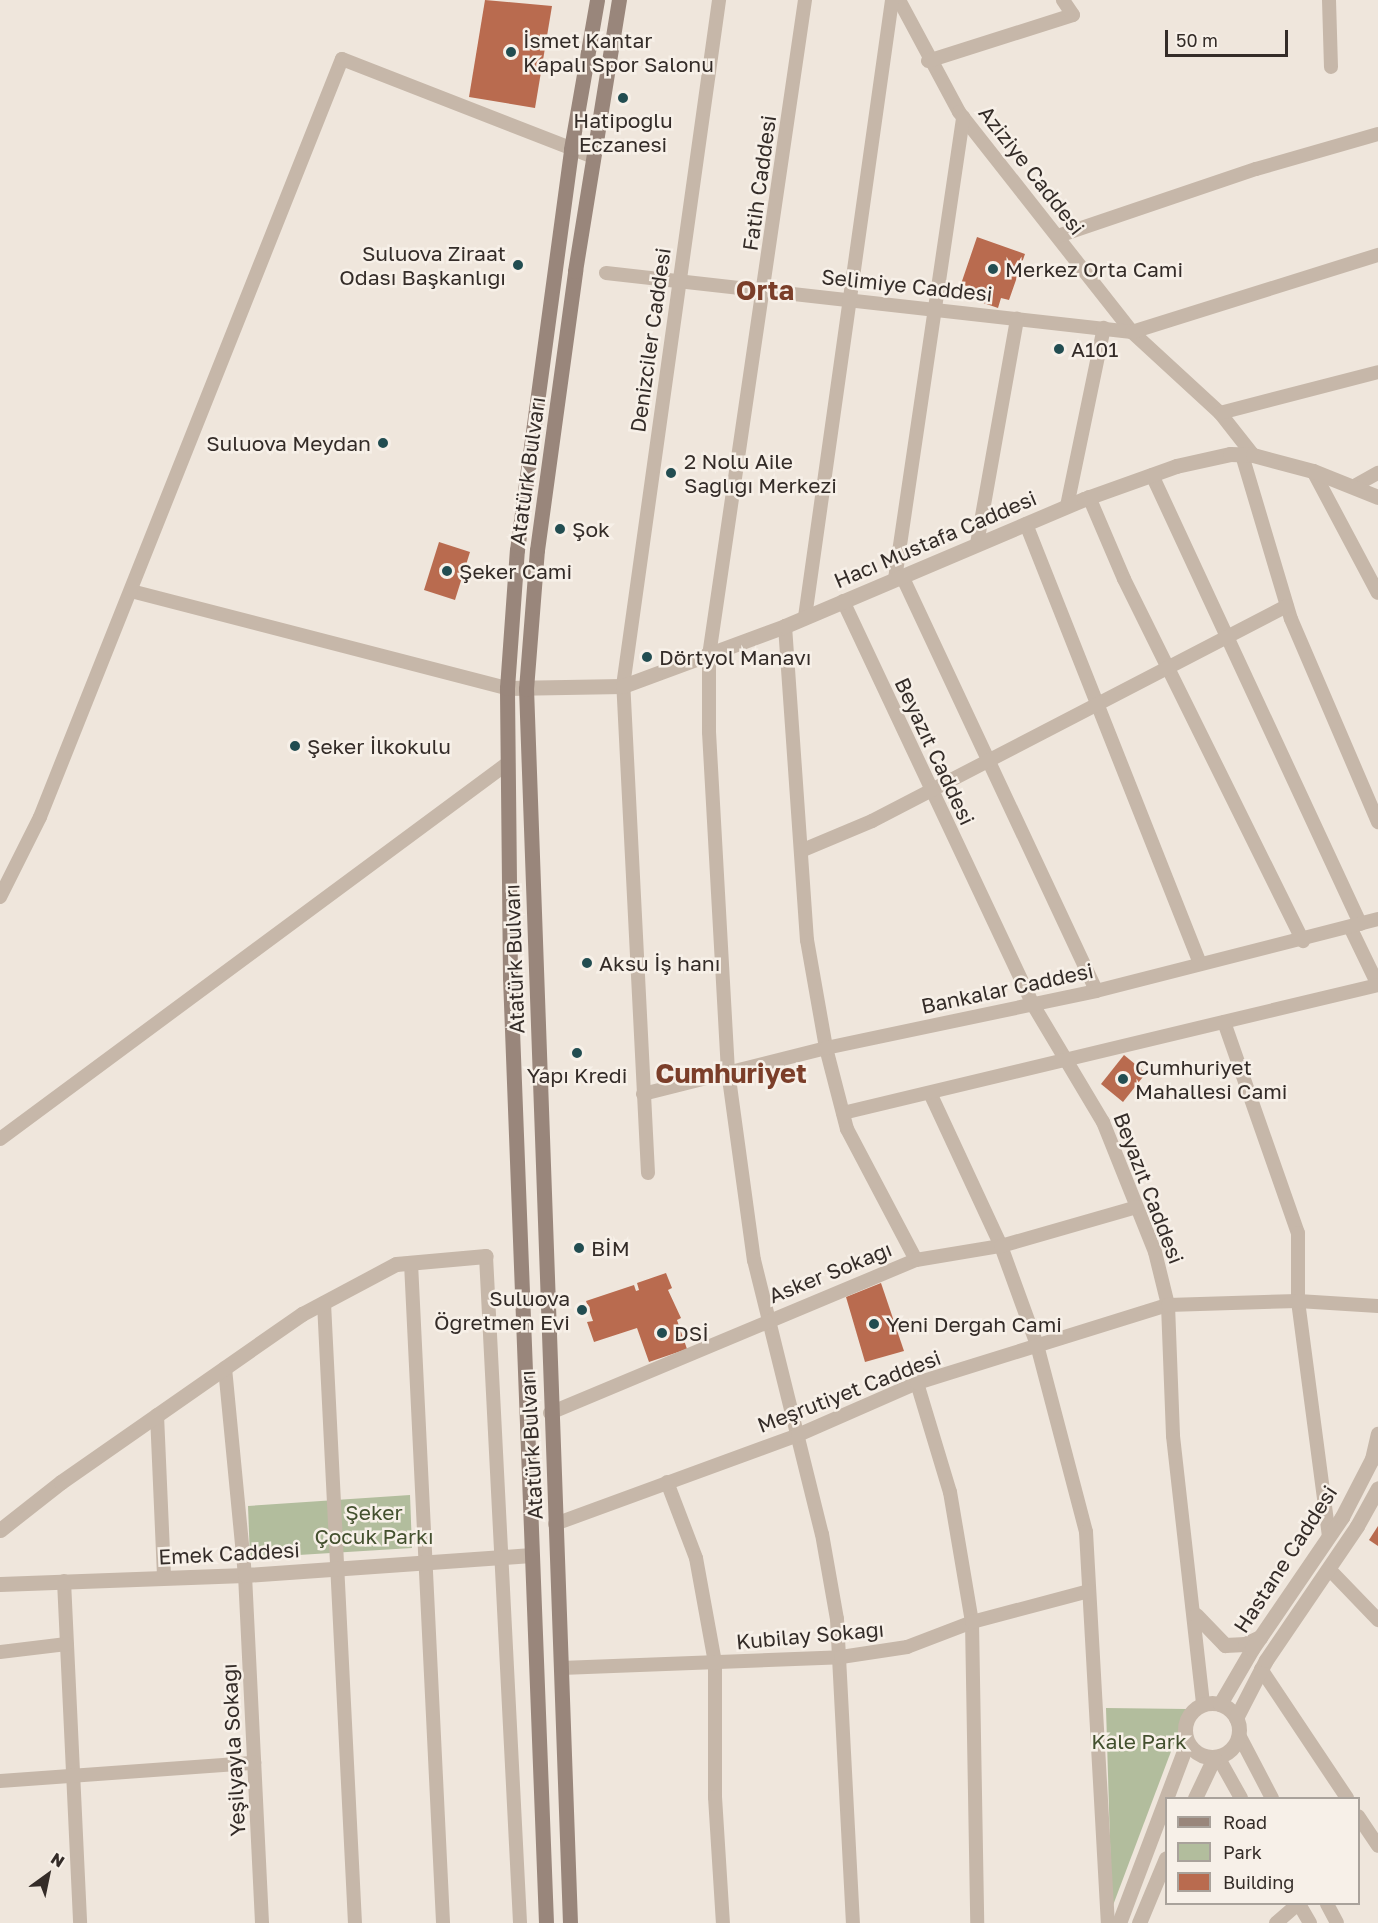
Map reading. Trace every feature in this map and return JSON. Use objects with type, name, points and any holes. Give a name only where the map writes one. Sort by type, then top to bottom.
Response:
[{"type":"main road","name":"Atatürk Bulvarı","points":[[546,1923],[510,978],[507,688],[517,550],[571,149],[597,0]]},
{"type":"main road","name":"Atatürk Bulvarı","points":[[570,1923],[549,1413],[526,689],[537,550],[619,0]]},
{"type":"street","name":"Denizciler Caddesi","points":[[648,1173],[623,686],[719,0]]},
{"type":"street","name":"Fatih Caddesi","points":[[805,0],[765,290],[709,656],[709,732],[728,1071],[754,1260],[822,1534],[841,1658],[853,1923]]},
{"type":"street","points":[[805,617],[892,0]]},
{"type":"street","name":"Aziziye Caddesi","points":[[899,0],[928,61],[963,117],[1132,332],[1220,413],[1247,455]]},
{"type":"street","points":[[928,61],[1073,15],[1063,0]]},
{"type":"street","points":[[1329,0],[1331,67]]},
{"type":"street","points":[[0,897],[40,817],[342,58],[594,157]]},
{"type":"street","points":[[963,117],[932,309],[899,578],[1096,991]]},
{"type":"street","points":[[1058,236],[1256,169],[1378,134]]},
{"type":"street","points":[[1132,332],[1378,255]]},
{"type":"street","name":"Selimiye Caddesi","points":[[606,273],[1132,332]]},
{"type":"street","points":[[977,544],[1017,319]]},
{"type":"street","points":[[1067,506],[1104,328]]},
{"type":"street","points":[[1220,413],[1378,372]]},
{"type":"street","name":"Hacı Mustafa Caddesi","points":[[507,688],[623,686],[785,626],[1089,497],[1152,475],[1230,454],[1247,455],[1313,471],[1356,485],[1378,497]]},
{"type":"street","points":[[1247,455],[1287,606],[1378,822]]},
{"type":"street","points":[[1313,471],[1378,593]]},
{"type":"street","points":[[1356,485],[1378,473]]},
{"type":"street","points":[[843,1113],[1065,1058],[1378,985],[1355,925],[1152,475]]},
{"type":"street","points":[[1089,497],[1167,667],[1303,941]]},
{"type":"street","points":[[1026,524],[1094,704],[1200,964]]},
{"type":"street","points":[[131,591],[507,688]]},
{"type":"street","name":"Beyazıt Caddesi","points":[[843,601],[929,789],[1032,1003],[1103,1122],[1155,1252],[1168,1305],[1173,1436],[1196,1615],[1203,1704]]},
{"type":"street","points":[[803,850],[872,821],[929,789],[1287,606]]},
{"type":"street","points":[[785,626],[803,850],[807,940],[826,1048],[847,1129],[916,1260]]},
{"type":"street","points":[[0,1138],[508,763]]},
{"type":"street","name":"Bankalar Caddesi","points":[[643,1094],[826,1048],[1096,991],[1200,964],[1303,941],[1378,919]]},
{"type":"street","points":[[1224,1022],[1298,1233],[1298,1301],[1329,1535]]},
{"type":"street","points":[[930,1093],[1001,1246],[1037,1345],[1086,1532],[1108,1923]]},
{"type":"street","name":"Asker Sokağı","points":[[549,1413],[767,1319],[916,1260],[1001,1246],[1137,1207]]},
{"type":"street","points":[[0,1530],[157,1415],[324,1303],[396,1264],[486,1256],[520,1923]]},
{"type":"street","points":[[411,1263],[443,1923]]},
{"type":"street","name":"Meşrutiyet Caddesi","points":[[555,1524],[798,1435],[917,1383],[1168,1305],[1298,1301],[1378,1306]]},
{"type":"street","points":[[324,1303],[334,1569],[355,1923]]},
{"type":"street","name":"Yeşilyayla Sokağı","points":[[225,1368],[245,1575],[262,1923]]},
{"type":"street","points":[[917,1383],[950,1492],[972,1622],[977,1923]]},
{"type":"street","points":[[157,1415],[164,1578]]},
{"type":"street","name":"Hastane Caddesi","points":[[1220,1704],[1260,1637],[1329,1535],[1372,1460],[1378,1434]]},
{"type":"street","points":[[667,1482],[696,1558],[715,1663],[715,1797],[723,1923]]},
{"type":"street","name":"Hastane Caddesi","points":[[1236,1718],[1262,1669],[1329,1569],[1378,1488]]},
{"type":"street","name":"Emek Caddesi","points":[[0,1584],[245,1575],[531,1555]]},
{"type":"street","points":[[1329,1569],[1378,1620]]},
{"type":"street","points":[[64,1581],[80,1923]]},
{"type":"street","name":"Kubilay Sokağı","points":[[561,1668],[841,1658],[907,1647],[972,1622],[1089,1591]]},
{"type":"street","points":[[1196,1615],[1225,1645],[1245,1644],[1260,1637]]},
{"type":"street","points":[[0,1652],[67,1644]]},
{"type":"street","points":[[1262,1669],[1346,1797]]},
{"type":"street","points":[[1167,1797],[1187,1743],[1185,1724],[1195,1708],[1203,1704],[1220,1704],[1236,1718],[1239,1735],[1271,1797]]},
{"type":"street","points":[[1196,1797],[1216,1758],[1232,1749],[1239,1735]]},
{"type":"street","points":[[1187,1743],[1198,1754],[1216,1758],[1240,1797]]},
{"type":"street","points":[[0,1781],[254,1763]]},
{"type":"street","points":[[1119,1923],[1165,1801]]},
{"type":"street","points":[[1360,1818],[1378,1846]]},
{"type":"street","points":[[1139,1923],[1165,1863]]},
{"type":"street","points":[[1276,1923],[1297,1905]]},
{"type":"street","points":[[1299,1905],[1310,1923]]},
{"type":"street","points":[[1328,1905],[1337,1923]]},
{"type":"green space","name":"Şeker Çocuk Parkı","points":[[410,1495],[412,1548],[250,1558],[248,1506]]},
{"type":"green space","name":"Kale Park","points":[[1106,1708],[1187,1709],[1112,1908]]},
{"type":"building","name":"İsmet Kantar Kapalı Spor Salonu","points":[[485,0],[552,6],[535,108],[469,97]]},
{"type":"building","name":"Merkez Orta Cami","points":[[977,237],[1025,254],[1009,300],[1001,298],[998,308],[966,297],[970,287],[961,284]]},
{"type":"building","name":"Şeker Cami","points":[[439,542],[470,552],[455,600],[424,590]]},
{"type":"building","name":"Cumhuriyet Mahallesi Cami","points":[[1124,1055],[1146,1073],[1123,1102],[1101,1084]]},
{"type":"building","points":[[666,1273],[672,1288],[668,1290],[681,1318],[677,1320],[687,1349],[649,1362],[637,1328],[594,1342],[587,1322],[593,1321],[586,1301],[634,1285],[636,1291],[639,1290],[637,1283]]},
{"type":"building","name":"Yeni Dergah Cami","points":[[881,1283],[904,1351],[865,1362],[846,1297]]},
{"type":"building","points":[[1378,1526],[1378,1546],[1369,1540]]},
{"type":"place","name":"İsmet Kantar Kapalı Spor Salonu","points":[[511,52]]},
{"type":"place","name":"Hatipoğlu Eczanesi","points":[[623,98]]},
{"type":"place","name":"Suluova Ziraat Odası Başkanlığı","points":[[518,265]]},
{"type":"place","name":"Merkez Orta Cami","points":[[993,269]]},
{"type":"place","name":"A101","points":[[1059,349]]},
{"type":"place","name":"Suluova Meydan","points":[[383,443]]},
{"type":"place","name":"2 Nolu Aile Sağlığı Merkezi","points":[[671,473]]},
{"type":"place","name":"Şok","points":[[560,529]]},
{"type":"place","name":"Şeker Cami","points":[[447,571]]},
{"type":"place","name":"Dörtyol Manavı","points":[[647,657]]},
{"type":"place","name":"Şeker İlkokulu","points":[[295,746]]},
{"type":"place","name":"Aksu İş hanı","points":[[587,963]]},
{"type":"place","name":"Yapı Kredi","points":[[577,1053]]},
{"type":"place","name":"Cumhuriyet Mahallesi Cami","points":[[1123,1079]]},
{"type":"place","name":"BİM","points":[[579,1248]]},
{"type":"place","name":"Suluova Öğretmen Evi","points":[[582,1310]]},
{"type":"place","name":"Yeni Dergah Cami","points":[[874,1324]]},
{"type":"place","name":"DSİ","points":[[662,1333]]},
{"type":"district","name":"Orta","points":[[765,291]]},
{"type":"district","name":"Cumhuriyet","points":[[731,1074]]}]
